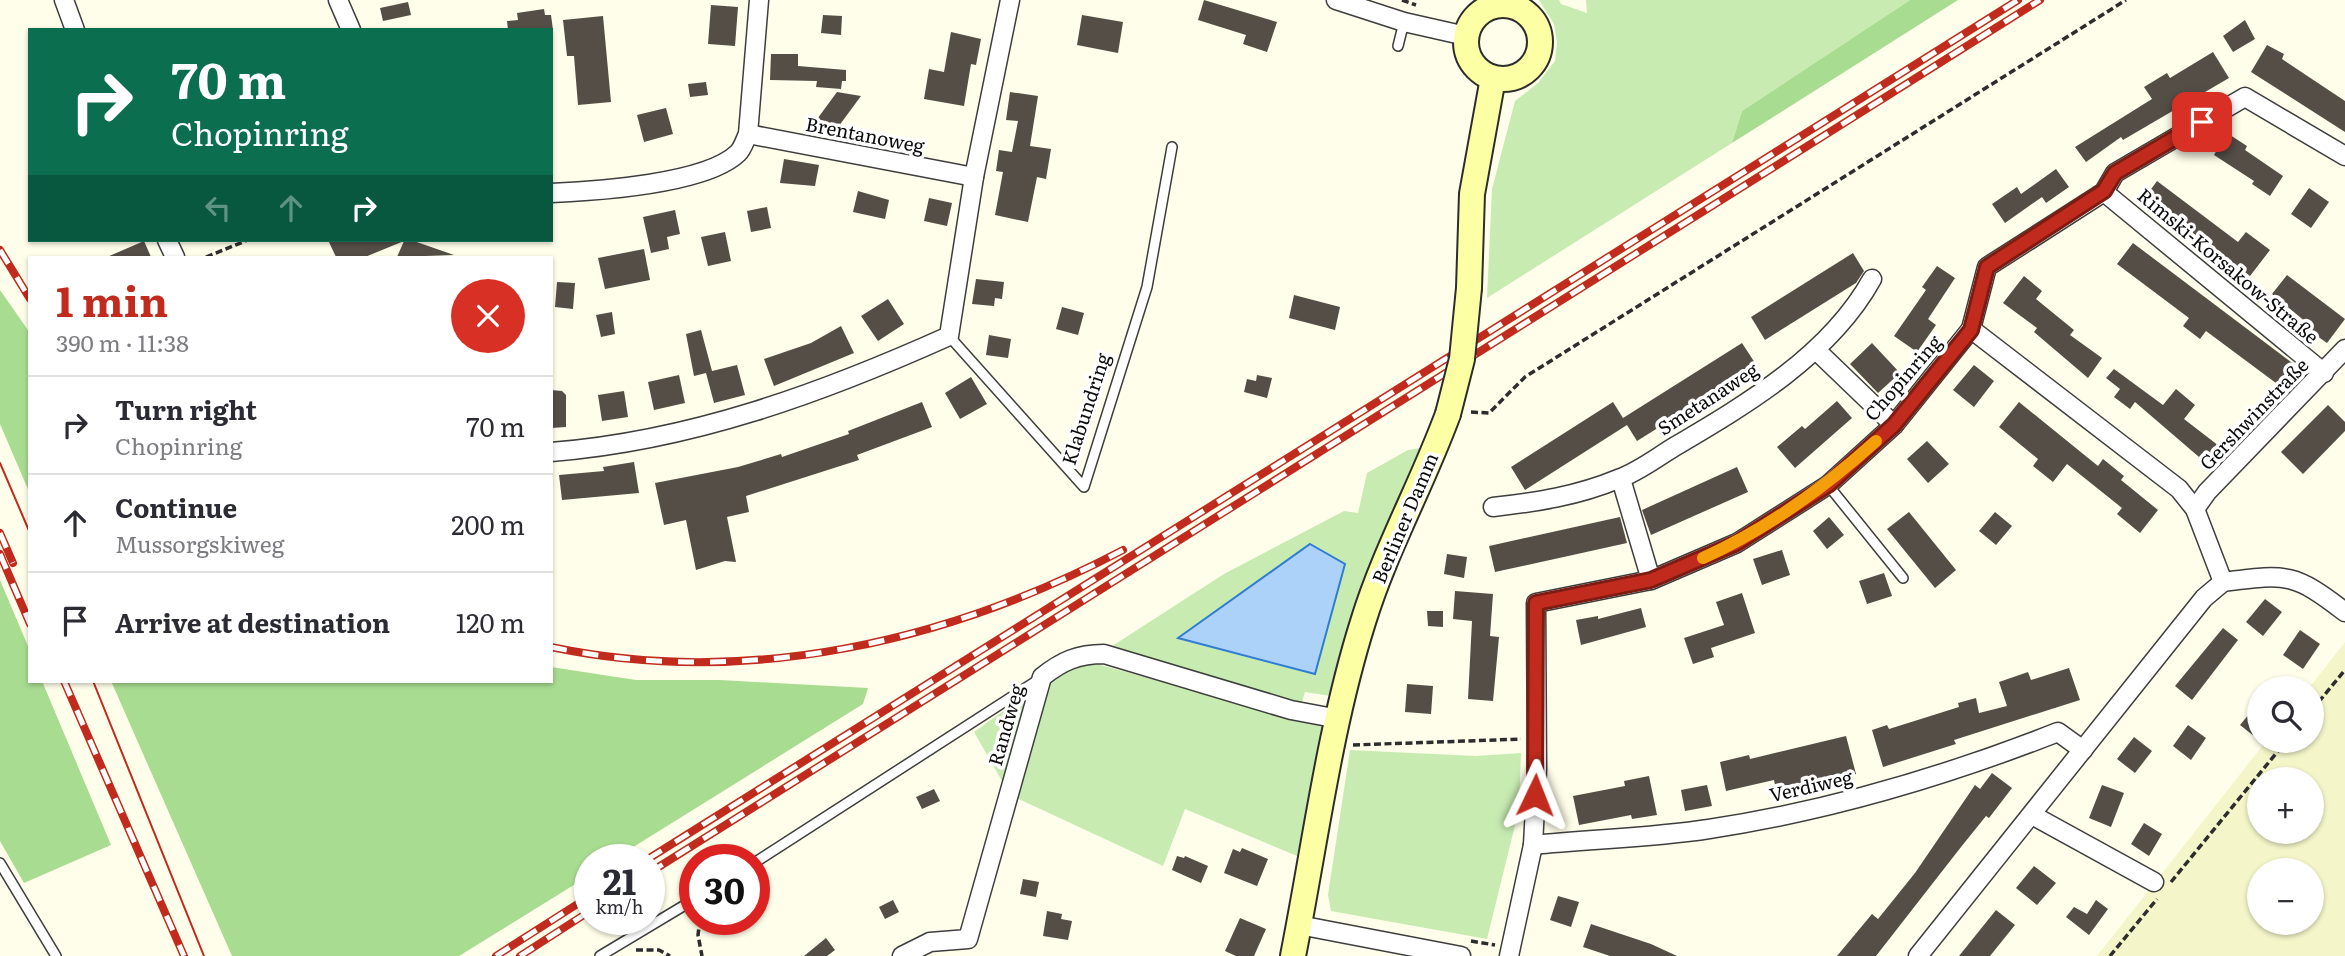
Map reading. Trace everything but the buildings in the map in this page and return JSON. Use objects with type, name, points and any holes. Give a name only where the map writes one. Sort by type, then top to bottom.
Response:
[{"type":"main road","points":[[1511,3],[1534,24],[1539,46],[1536,58],[1527,70],[1505,79],[1493,78],[1473,65],[1466,46],[1466,37],[1470,26],[1482,12],[1511,3]]},
{"type":"main road","name":"Berliner Damm","points":[[1293,956],[1339,719],[1363,622],[1379,575],[1448,414],[1462,359],[1469,288],[1472,194],[1493,78]]},
{"type":"street","points":[[64,0],[74,28]]},
{"type":"street","points":[[338,0],[350,28]]},
{"type":"street","points":[[553,193],[590,192],[694,175],[722,164],[740,152],[748,134],[759,0]]},
{"type":"street","points":[[553,452],[616,446],[723,422],[810,395],[949,337],[974,177],[1010,0]]},
{"type":"street","points":[[1336,0],[1404,22],[1466,37]]},
{"type":"street","points":[[2223,582],[2195,509],[2179,489],[1971,330],[1987,267],[2104,191],[2115,173],[2245,97],[2345,156]]},
{"type":"street","name":"Brentanoweg","points":[[748,134],[974,177]]},
{"type":"street","name":"Rimski-Korsakow-Straße","points":[[2104,191],[2324,373]]},
{"type":"street","name":"Smetanaweg","points":[[1493,507],[1556,500],[1621,478],[1715,423],[1816,350],[1859,302],[1871,279]]},
{"type":"street","name":"Chopinring","points":[[1509,956],[1533,845],[1537,739],[1536,603],[1651,580],[1737,543],[1828,485],[1894,425],[1971,330]]},
{"type":"street","name":"Gershwinstraße","points":[[2195,509],[2207,492],[2345,349]]},
{"type":"street","points":[[1816,350],[1894,425]]},
{"type":"street","points":[[1621,478],[1651,580]]},
{"type":"street","points":[[1918,956],[2083,750],[2139,673],[2204,598],[2223,582],[2273,576],[2304,581],[2345,612]]},
{"type":"street","name":"Randweg","points":[[902,956],[930,942],[968,939],[1042,677],[1062,661],[1086,654],[1104,654],[1291,710],[1339,719]]},
{"type":"street","name":"Verdiweg","points":[[1533,845],[1707,829],[1810,810],[1938,775],[2058,732],[2083,750]]},
{"type":"street","points":[[2032,815],[2159,890]]},
{"type":"street","points":[[1299,925],[1461,956]]},
{"type":"lane","points":[[1398,47],[1404,22]]},
{"type":"lane","name":"Klabundring","points":[[949,337],[1084,487],[1147,287],[1172,147]]},
{"type":"lane","points":[[1828,485],[1903,578]]},
{"type":"lane","points":[[770,853],[1020,694],[1042,677]]},
{"type":"lane","points":[[0,863],[55,956]]},
{"type":"lane","points":[[600,956],[679,908]]},
{"type":"path","points":[[1448,414],[1489,413],[1525,377],[2126,0]]},
{"type":"path","points":[[208,256],[243,242]]},
{"type":"path","points":[[2324,695],[2345,670]]},
{"type":"path","points":[[1347,745],[1537,739]]},
{"type":"path","points":[[2110,956],[2159,890],[2276,753]]},
{"type":"path","points":[[698,935],[702,956]]},
{"type":"path","points":[[609,950],[659,950],[670,956]]},
{"type":"green space","points":[[1539,0],[1559,0],[1561,4],[1587,13],[1586,0],[1910,0],[1742,111],[1732,143],[1487,298],[1492,189],[1515,101],[1538,83],[1555,61],[1557,42],[1554,24]]},
{"type":"green space","points":[[1910,0],[1958,0],[1732,143],[1742,111]]},
{"type":"green space","points":[[0,290],[28,330],[28,489],[0,424]]},
{"type":"green space","points":[[1420,448],[1363,580],[1331,696],[1305,692],[1301,705],[1106,650],[1224,574],[1344,511],[1358,513],[1367,473],[1408,450]]},
{"type":"green space","points":[[0,580],[28,646],[28,683],[43,683],[111,845],[24,883],[0,841]]},
{"type":"green space","points":[[2345,642],[2345,956],[2097,956],[2257,753],[2324,753],[2324,676],[2318,676]]},
{"type":"green space","points":[[1086,661],[1324,726],[1297,856],[1185,809],[1163,866],[1010,795],[974,732],[1045,681]]},
{"type":"green space","points":[[553,667],[636,680],[720,680],[868,688],[863,704],[638,844],[574,844],[574,885],[459,956],[232,956],[112,683],[553,683]]},
{"type":"green space","points":[[1350,750],[1476,756],[1521,753],[1519,809],[1487,939],[1331,911],[1328,895]]},
{"type":"water","points":[[1310,544],[1345,564],[1315,674],[1178,638]]},
{"type":"tram line","points":[[0,463],[28,528]]},
{"type":"tram line","points":[[94,683],[204,956]]},
{"type":"railway","points":[[665,848],[2018,0]]},
{"type":"railway","points":[[665,863],[2040,0]]},
{"type":"railway","points":[[0,250],[28,296]]},
{"type":"railway","points":[[0,533],[13,563]]},
{"type":"railway","points":[[553,647],[625,658],[699,662],[772,659],[845,648],[917,632],[987,610],[1056,582],[1123,550]]},
{"type":"railway","points":[[0,554],[28,619]]},
{"type":"railway","points":[[65,683],[184,956]]},
{"type":"railway","points":[[496,956],[574,906]]},
{"type":"railway","points":[[520,956],[574,921]]},
{"type":"slow traffic","points":[[1703,558],[1737,543],[1828,485],[1876,441]]},
{"type":"route","points":[[1535,795],[1536,603],[1651,580],[1737,543],[1828,485],[1894,425],[1971,330],[1987,267],[2104,191],[2115,173],[2202,122]]}]
